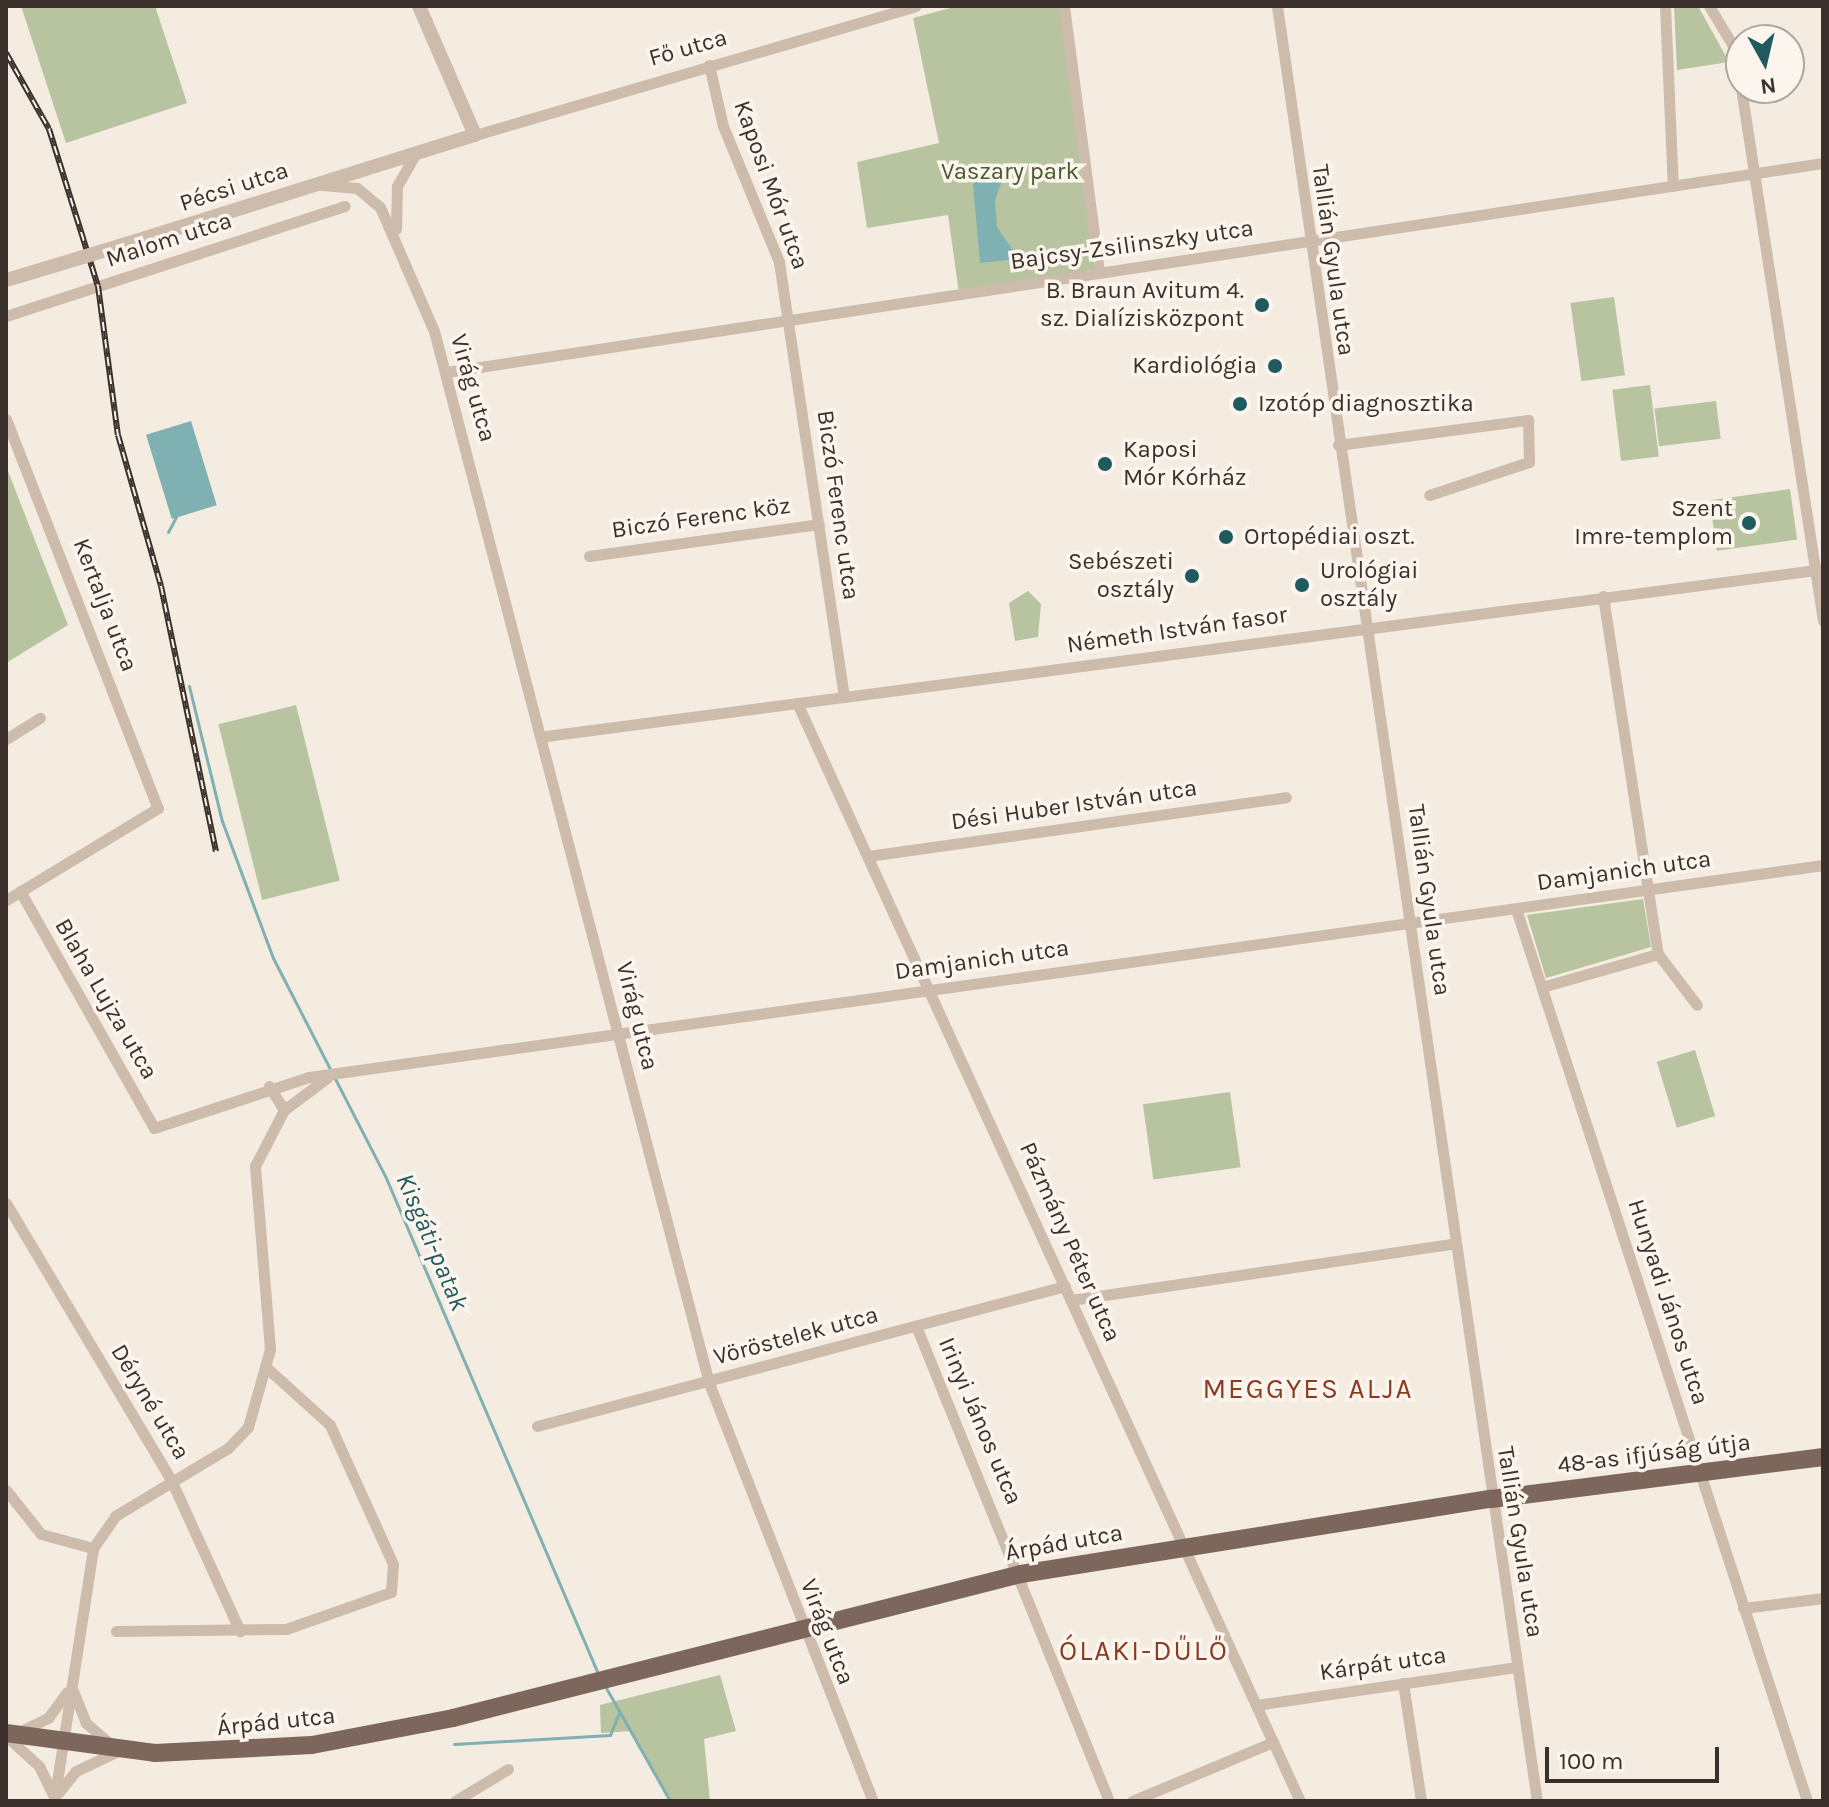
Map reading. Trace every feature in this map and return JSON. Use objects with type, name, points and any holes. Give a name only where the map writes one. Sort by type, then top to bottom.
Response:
[{"type":"main road","name":"48-as ifjúság útja","points":[[1491,1499],[1823,1457]]},
{"type":"main road","name":"Árpád utca","points":[[6,1734],[62,1745],[118,1751],[312,1745],[547,1694],[1021,1574],[1491,1499]]},
{"type":"street","points":[[419,6],[475,135]]},
{"type":"street","name":"Fő utca","points":[[475,135],[915,6]]},
{"type":"street","points":[[1064,6],[1099,271]]},
{"type":"street","name":"Tallián Gyula utca","points":[[1277,6],[1308,242],[1411,922],[1491,1499],[1537,1801]]},
{"type":"street","points":[[1665,6],[1673,186]]},
{"type":"street","points":[[1709,6],[1725,32]]},
{"type":"street","name":"Kaposi Mór utca","points":[[709,65],[723,126],[779,262],[789,319]]},
{"type":"street","points":[[1744,104],[1819,569],[1823,621]]},
{"type":"street","name":"Pécsi utca","points":[[13,278],[475,135]]},
{"type":"street","name":"Virág utca","points":[[396,229],[397,186],[417,152]]},
{"type":"street","name":"Bajcsy-Zsilinszky utca","points":[[447,372],[1823,163]]},
{"type":"street","name":"Virág utca","points":[[313,185],[368,193],[396,229],[447,372],[546,736],[709,1383],[801,1628],[873,1801]]},
{"type":"street","name":"Malom utca","points":[[6,316],[345,206]]},
{"type":"street","name":"Biczó Ferenc utca","points":[[789,319],[844,697]]},
{"type":"street","name":"Kertalja utca","points":[[6,419],[158,808],[20,891]]},
{"type":"street","points":[[1338,445],[1528,420],[1529,462],[1429,495]]},
{"type":"street","name":"Biczó Ferenc köz","points":[[589,556],[819,524]]},
{"type":"street","name":"Németh István fasor","points":[[546,736],[1819,569]]},
{"type":"street","points":[[1603,596],[1658,954],[1697,1005]]},
{"type":"street","name":"Pázmány Péter utca","points":[[797,703],[1300,1801]]},
{"type":"street","points":[[6,739],[40,718]]},
{"type":"street","name":"Dési Huber István utca","points":[[868,856],[1286,797]]},
{"type":"street","name":"Damjanich utca","points":[[154,1128],[269,1086],[930,989],[1823,865]]},
{"type":"street","points":[[6,900],[20,891]]},
{"type":"street","name":"Blaha Lujza utca","points":[[20,891],[154,1128]]},
{"type":"street","name":"Hunyadi János utca","points":[[1516,909],[1807,1801]]},
{"type":"street","points":[[1542,987],[1658,954]]},
{"type":"street","points":[[54,1800],[93,1548],[115,1516],[172,1482],[248,1427],[268,1369],[253,1188],[261,1146],[284,1110],[334,1076]]},
{"type":"street","points":[[269,1086],[284,1110]]},
{"type":"street","name":"Déryné utca","points":[[6,1203],[172,1482],[240,1631]]},
{"type":"street","points":[[1071,1300],[1455,1243]]},
{"type":"street","name":"Vöröstelek utca","points":[[537,1426],[709,1383],[1065,1286]]},
{"type":"street","name":"Irinyi János utca","points":[[916,1326],[1021,1574],[1109,1801]]},
{"type":"street","points":[[116,1631],[240,1631],[317,1623],[383,1599],[396,1579],[330,1425],[268,1369]]},
{"type":"street","points":[[6,1490],[41,1534],[93,1548]]},
{"type":"street","points":[[1743,1608],[1823,1598]]},
{"type":"street","name":"Kárpát utca","points":[[1256,1705],[1517,1667]]},
{"type":"street","points":[[1403,1683],[1421,1801]]},
{"type":"street","points":[[54,1800],[39,1766],[6,1734],[48,1718],[71,1685]]},
{"type":"street","points":[[54,1800],[76,1771],[118,1751],[86,1723],[71,1685]]},
{"type":"street","points":[[1132,1801],[1150,1798],[1273,1742]]},
{"type":"street","points":[[455,1801],[508,1769]]},
{"type":"green space","points":[[21,6],[155,6],[187,103],[66,143]]},
{"type":"green space","name":"Vaszary park","points":[[958,6],[1062,6],[1099,271],[959,293],[948,215],[867,228],[857,162],[939,143],[913,18]]},
{"type":"green space","points":[[1674,6],[1698,6],[1725,55],[1725,63],[1677,70]]},
{"type":"green space","points":[[1614,297],[1625,375],[1581,381],[1570,303]]},
{"type":"green space","points":[[1650,385],[1659,456],[1621,461],[1612,390]]},
{"type":"green space","points":[[1716,401],[1721,439],[1659,446],[1654,409]]},
{"type":"green space","points":[[6,466],[68,625],[6,663]]},
{"type":"green space","points":[[1790,489],[1797,540],[1717,551],[1710,500]]},
{"type":"green space","points":[[1028,591],[1041,604],[1038,637],[1015,641],[1009,603]]},
{"type":"green space","points":[[296,705],[340,881],[262,900],[218,724]]},
{"type":"green space","points":[[1643,899],[1651,947],[1546,978],[1527,915]]},
{"type":"green space","points":[[1695,1050],[1715,1116],[1677,1128],[1657,1062]]},
{"type":"green space","points":[[1230,1092],[1241,1167],[1153,1180],[1143,1104]]},
{"type":"green space","points":[[720,1675],[736,1731],[704,1739],[710,1801],[671,1801],[632,1731],[601,1733],[600,1705]]},
{"type":"water","points":[[1006,168],[995,201],[997,227],[1019,259],[980,263],[973,184],[980,171]]},
{"type":"water","points":[[191,421],[217,505],[172,519],[146,435]]},
{"type":"waterway","points":[[168,532],[176,517]]},
{"type":"waterway","name":"Kisgáti-patak","points":[[189,686],[222,821],[273,958],[386,1178],[599,1676]]},
{"type":"waterway","name":"Kisgáti-patak","points":[[605,1686],[670,1801]]},
{"type":"waterway","points":[[454,1744],[610,1735],[619,1713]]},
{"type":"railway","points":[[6,53],[49,129],[98,286],[118,435],[161,586],[216,851]]},
{"type":"place","name":"B. Braun Avitum 4. sz. Dialízisközpont","points":[[1262,305]]},
{"type":"place","name":"Kardiológia","points":[[1275,366]]},
{"type":"place","name":"Izotóp diagnosztika","points":[[1240,404]]},
{"type":"place","name":"Kaposi Mór Kórház","points":[[1105,464]]},
{"type":"place","name":"Szent Imre-templom","points":[[1749,523]]},
{"type":"place","name":"Ortopédiai oszt.","points":[[1226,537]]},
{"type":"place","name":"Sebészeti osztály","points":[[1192,576]]},
{"type":"place","name":"Urológiai osztály","points":[[1302,585]]},
{"type":"district","name":"MEGGYES ALJA","points":[[1308,1389]]},
{"type":"district","name":"ÓLAKI-DŰLŐ","points":[[1144,1651]]}]
